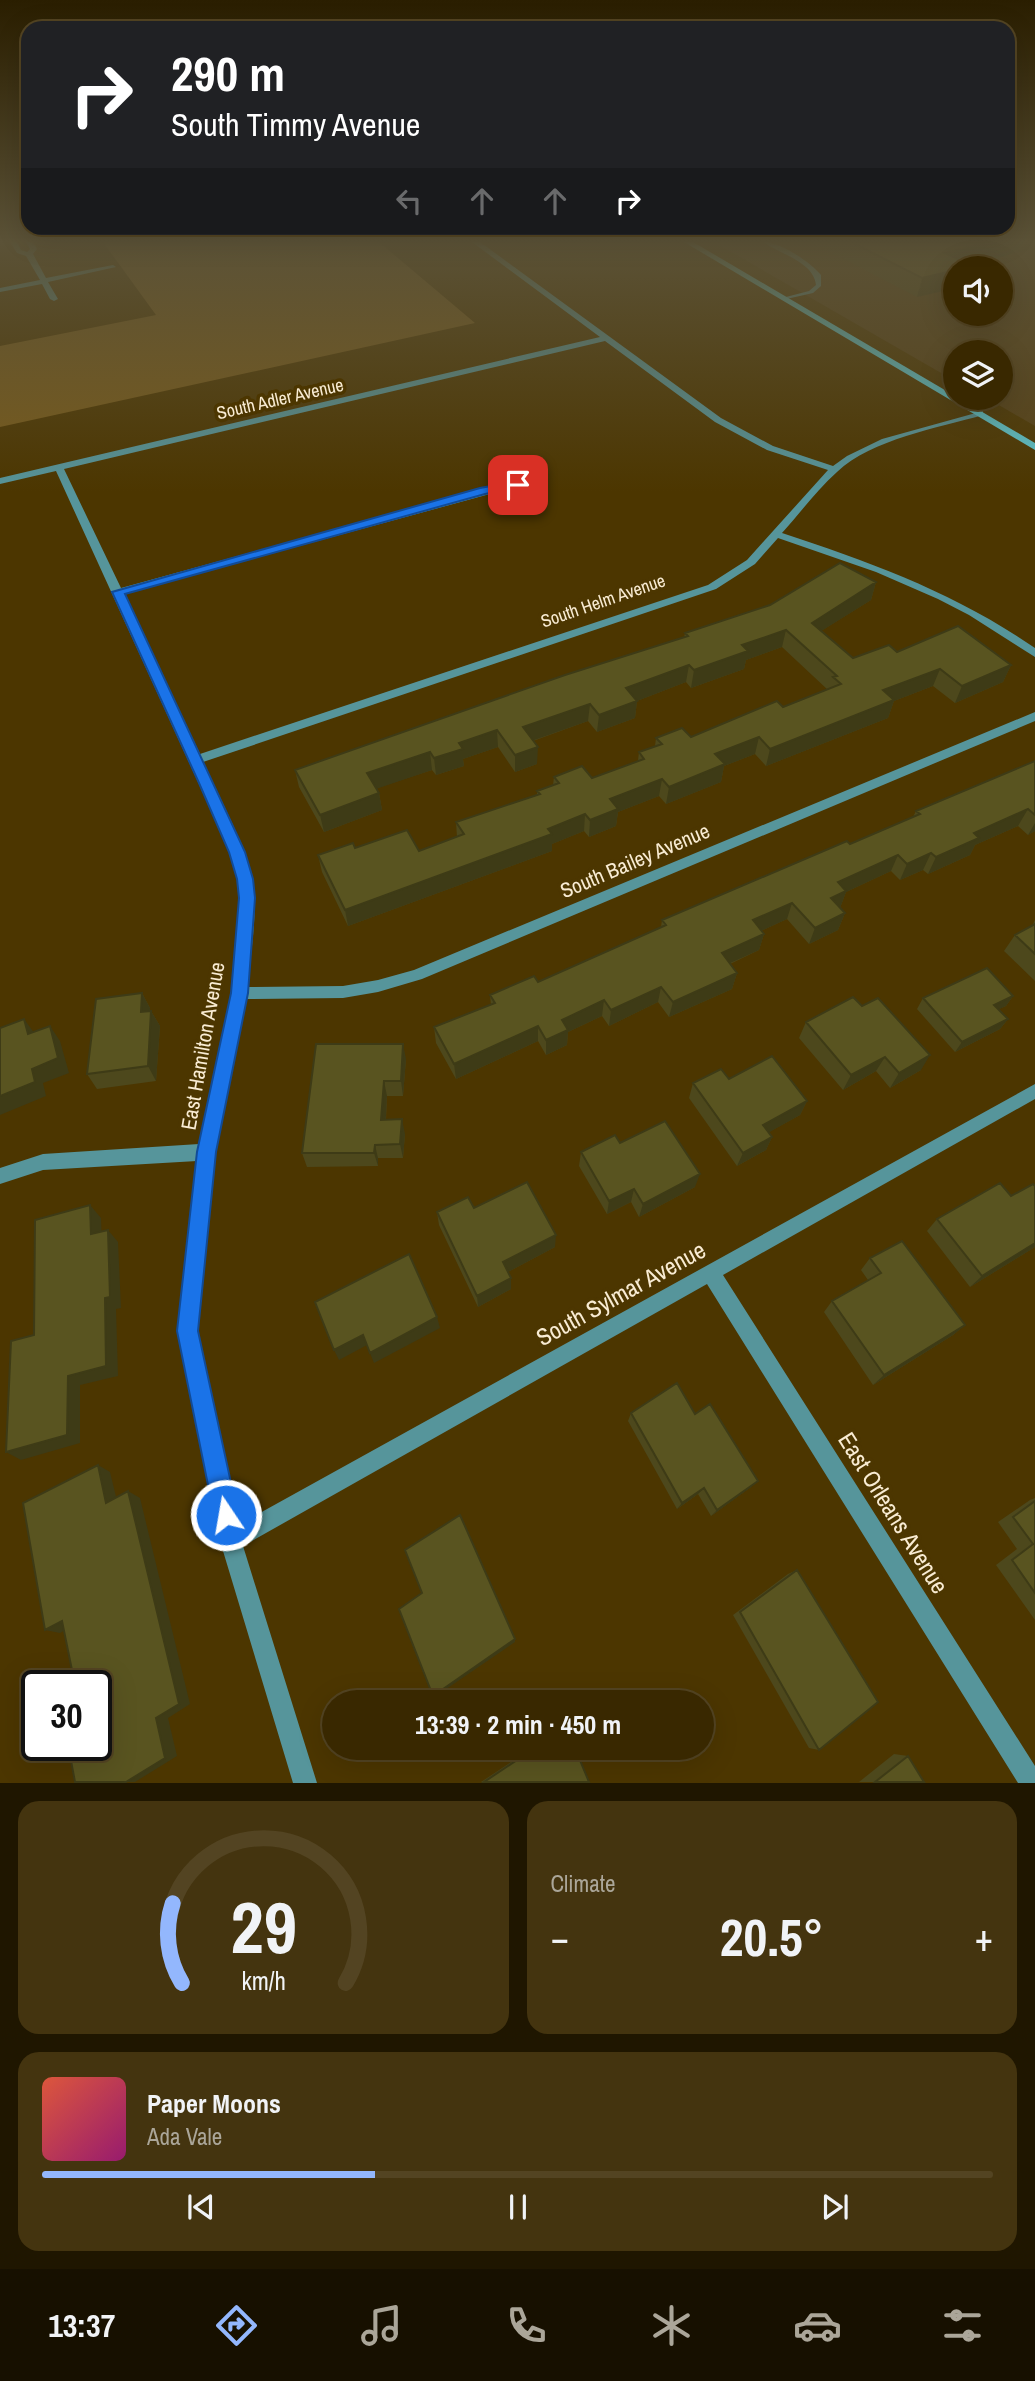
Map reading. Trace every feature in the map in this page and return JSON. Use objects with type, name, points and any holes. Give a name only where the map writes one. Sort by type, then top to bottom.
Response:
[{"type":"street","points":[[590,325],[734,430],[770,448],[834,469]]},
{"type":"street","points":[[829,325],[1035,447]]},
{"type":"street","name":"South Adler Avenue","points":[[0,481],[608,338]]},
{"type":"street","name":"South Helm Avenue","points":[[196,760],[712,586],[751,562],[778,535],[834,469],[856,454],[881,443],[980,414]]},
{"type":"street","name":"East Hamilton Avenue","points":[[59,468],[196,760],[237,852],[245,879],[247,898],[240,993],[206,1152],[187,1331],[231,1541],[305,1783]]},
{"type":"street","points":[[118,592],[484,491],[518,485]]},
{"type":"street","points":[[778,535],[870,565],[934,591],[985,618],[1035,653]]},
{"type":"street","name":"South Bailey Avenue","points":[[240,993],[343,992],[417,975],[1035,716]]},
{"type":"street","name":"South Sylmar Avenue","points":[[231,1541],[1035,1091]]},
{"type":"street","points":[[0,1176],[43,1162],[206,1152]]},
{"type":"street","name":"East Orleans Avenue","points":[[710,1272],[1032,1783]]},
{"type":"shaded area","points":[[105,325],[465,325],[0,427],[0,346]]},
{"type":"shaded area","points":[[858,325],[1035,325],[1035,426],[1007,410],[1013,410],[1013,340],[943,340],[943,374]]},
{"type":"building","points":[[840,563],[876,582],[812,623],[853,658],[889,645],[897,652],[958,626],[1011,665],[962,686],[940,669],[883,690],[894,700],[770,749],[759,737],[715,754],[725,764],[669,787],[662,779],[610,799],[618,809],[590,820],[585,814],[548,829],[552,834],[345,910],[318,855],[353,843],[355,848],[407,830],[419,851],[464,834],[456,822],[540,794],[537,791],[559,783],[554,777],[582,766],[592,778],[644,759],[639,752],[662,744],[656,738],[682,728],[691,737],[777,701],[783,707],[841,684],[833,677],[837,676],[786,630],[742,645],[748,651],[694,670],[689,665],[626,688],[637,701],[599,715],[590,704],[523,727],[538,747],[515,755],[497,730],[459,743],[463,749],[434,758],[430,752],[367,773],[379,793],[320,815],[295,770],[565,675],[688,636],[685,633],[770,605]]},
{"type":"building","points":[[1035,761],[1035,815],[1028,809],[974,833],[979,838],[936,857],[931,853],[907,864],[898,855],[838,882],[846,891],[831,898],[845,913],[815,928],[792,903],[753,920],[764,934],[722,953],[737,973],[673,1002],[661,987],[611,1010],[604,1000],[562,1020],[568,1030],[546,1040],[538,1026],[454,1064],[434,1027],[495,1003],[490,995],[534,976],[538,982],[666,925],[662,920],[847,841],[850,844],[920,814],[916,811]]},
{"type":"building","points":[[1035,924],[1035,954],[1015,935]]},
{"type":"building","points":[[987,968],[1013,996],[994,1005],[1008,1019],[962,1042],[923,998]]},
{"type":"building","points":[[142,993],[141,1012],[151,1011],[148,1066],[87,1074],[96,999]]},
{"type":"building","points":[[853,997],[862,1006],[878,998],[930,1055],[899,1073],[885,1057],[851,1075],[806,1022]]},
{"type":"building","points":[[24,1019],[28,1034],[50,1026],[58,1058],[32,1069],[35,1082],[0,1096],[0,1028]]},
{"type":"building","points":[[316,1044],[403,1044],[401,1081],[384,1081],[381,1120],[402,1119],[400,1144],[375,1145],[374,1153],[302,1153]]},
{"type":"building","points":[[772,1056],[807,1101],[763,1125],[772,1137],[743,1153],[693,1083],[721,1069],[729,1079]]},
{"type":"building","points":[[665,1121],[700,1174],[643,1204],[634,1189],[609,1201],[581,1152],[615,1135],[620,1143]]},
{"type":"building","points":[[527,1182],[556,1235],[503,1262],[511,1278],[477,1296],[437,1212],[468,1197],[474,1208]]},
{"type":"building","points":[[1000,1183],[1011,1196],[1033,1184],[1035,1186],[1035,1243],[982,1276],[937,1219]]},
{"type":"building","points":[[90,1205],[91,1234],[108,1230],[110,1297],[105,1298],[106,1366],[68,1376],[67,1435],[6,1452],[11,1341],[34,1335],[35,1220]]},
{"type":"building","points":[[902,1241],[965,1325],[884,1375],[832,1301],[881,1273],[870,1258]]},
{"type":"building","points":[[409,1254],[437,1317],[370,1353],[363,1335],[334,1350],[315,1302]]},
{"type":"building","points":[[677,1383],[695,1414],[710,1404],[758,1481],[717,1510],[704,1488],[682,1503],[631,1413]]},
{"type":"building","points":[[98,1465],[106,1503],[128,1491],[179,1704],[156,1718],[165,1758],[126,1782],[75,1782],[71,1761],[112,1761],[112,1670],[72,1670],[62,1621],[45,1630],[23,1503]]},
{"type":"building","points":[[1035,1501],[1035,1593],[1012,1560],[1033,1544],[1013,1517]]},
{"type":"building","points":[[460,1515],[515,1639],[442,1690],[431,1690],[399,1609],[422,1593],[405,1550]]},
{"type":"building","points":[[797,1570],[878,1702],[819,1750],[740,1612]]},
{"type":"building","points":[[908,1756],[924,1782],[875,1782]]},
{"type":"building","points":[[517,1760],[580,1760],[589,1782],[484,1782]]},
{"type":"route","points":[[226,1515],[187,1331],[206,1152],[240,993],[247,898],[245,879],[237,852],[118,592],[484,491],[518,485]]}]
